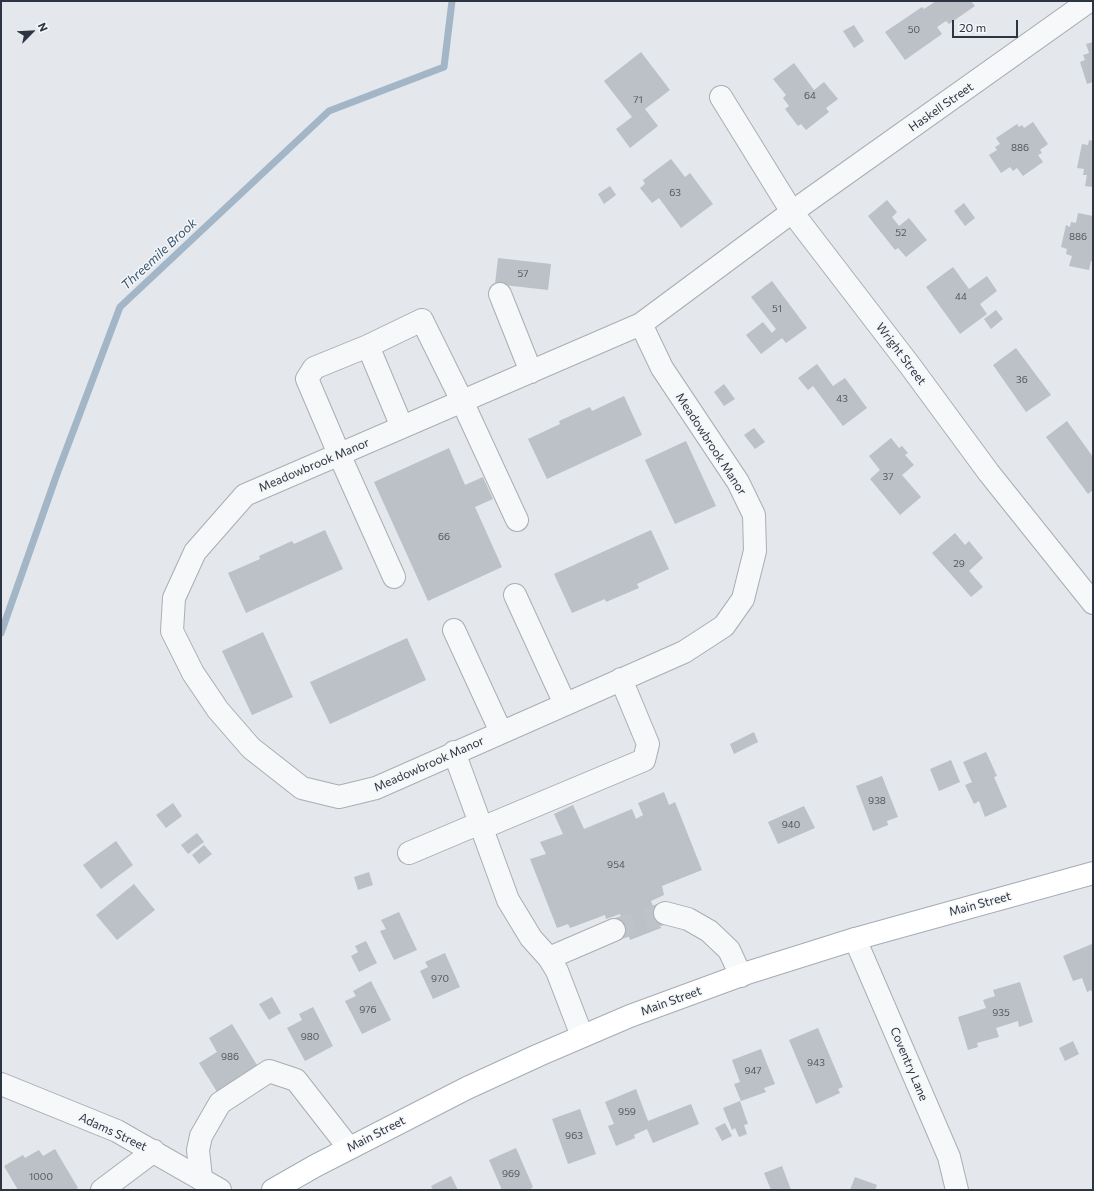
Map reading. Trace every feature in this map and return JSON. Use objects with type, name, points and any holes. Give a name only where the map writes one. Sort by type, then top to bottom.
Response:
[{"type":"main road","name":"Main Street","points":[[274,1190],[349,1148],[467,1088],[630,1016],[741,976],[855,939],[1093,873]]},
{"type":"street","name":"Haskell Street","points":[[792,212],[1089,1]]},
{"type":"street","name":"Wright Street","points":[[720,96],[792,212],[911,367],[989,473],[1093,603]]},
{"type":"street","name":"Meadowbrook Manor","points":[[641,324],[662,368],[738,482],[754,515],[754,551],[742,599],[724,626],[684,652],[454,752],[376,788],[339,797],[302,788],[251,748],[218,710],[193,673],[172,631],[174,598],[195,552],[245,495],[641,324],[792,212]]},
{"type":"street","points":[[500,294],[531,372]]},
{"type":"street","points":[[394,577],[307,379],[314,368],[368,346],[422,320],[462,401],[517,520]]},
{"type":"street","points":[[368,346],[402,427]]},
{"type":"street","points":[[514,595],[565,704]]},
{"type":"street","points":[[454,630],[501,732]]},
{"type":"street","points":[[409,853],[644,760],[648,744],[622,679]]},
{"type":"street","points":[[454,752],[508,900],[531,938],[549,958],[557,971],[582,1036]]},
{"type":"street","points":[[665,913],[688,919],[709,931],[729,950],[741,976]]},
{"type":"street","points":[[549,958],[614,930]]},
{"type":"street","name":"Coventry Lane","points":[[855,939],[949,1157],[957,1190]]},
{"type":"street","points":[[201,1178],[198,1150],[201,1136],[220,1103],[269,1071],[296,1080],[349,1148]]},
{"type":"street","name":"Adams Street","points":[[1,1084],[117,1131],[220,1190]]},
{"type":"street","points":[[102,1190],[154,1151]]},
{"type":"building","points":[[936,1],[971,1],[975,6],[949,24],[946,21],[937,27],[942,34],[905,60],[885,32],[922,7],[924,9]]},
{"type":"building","points":[[854,25],[864,41],[854,48],[843,31]]},
{"type":"building","points":[[1093,42],[1093,82],[1087,84],[1080,62],[1085,60],[1083,55],[1089,53],[1086,44]]},
{"type":"building","points":[[641,52],[670,90],[645,109],[658,126],[630,148],[616,129],[632,117],[604,81]]},
{"type":"building","points":[[794,63],[814,90],[824,82],[838,99],[826,108],[829,112],[806,130],[801,124],[798,126],[785,109],[789,106],[783,98],[786,95],[773,79]]},
{"type":"building","points":[[1033,122],[1048,144],[1040,150],[1042,153],[1038,155],[1043,162],[1023,176],[1017,168],[1013,171],[1010,167],[1001,173],[989,155],[997,150],[995,147],[1000,144],[996,138],[1017,124],[1019,127],[1022,125],[1024,128]]},
{"type":"building","points":[[1089,140],[1093,141],[1093,187],[1085,186],[1087,175],[1083,175],[1084,169],[1077,168],[1082,144],[1088,145]]},
{"type":"building","points":[[671,159],[685,177],[690,173],[713,204],[681,228],[659,198],[652,203],[640,188],[645,184],[643,180]]},
{"type":"building","points":[[610,186],[616,195],[604,204],[598,194]]},
{"type":"building","points":[[887,200],[897,212],[892,217],[899,226],[909,218],[927,240],[906,257],[898,248],[895,250],[868,216]]},
{"type":"building","points":[[964,203],[975,218],[965,226],[954,211]]},
{"type":"building","points":[[1078,213],[1093,216],[1093,261],[1091,261],[1089,270],[1069,266],[1072,256],[1066,254],[1067,249],[1061,247],[1066,225],[1070,227],[1071,222],[1076,223]]},
{"type":"building","points":[[498,258],[551,264],[548,290],[495,284]]},
{"type":"building","points":[[953,267],[969,289],[987,276],[997,291],[980,304],[987,314],[960,334],[926,287]]},
{"type":"building","points":[[772,281],[807,328],[786,343],[782,338],[761,354],[746,335],[763,322],[772,333],[776,329],[751,297]]},
{"type":"building","points":[[996,310],[1003,319],[991,329],[984,319]]},
{"type":"building","points":[[1016,348],[1051,395],[1026,412],[993,365]]},
{"type":"building","points":[[817,364],[833,386],[845,378],[867,408],[843,426],[813,386],[808,390],[798,378]]},
{"type":"building","points":[[724,384],[735,399],[724,406],[714,392]]},
{"type":"building","points":[[624,396],[642,435],[547,479],[528,439],[560,424],[559,421],[590,407],[592,411]]},
{"type":"building","points":[[1067,421],[1093,457],[1093,490],[1088,494],[1046,437]]},
{"type":"building","points":[[754,428],[765,442],[755,449],[744,435]]},
{"type":"building","points":[[891,438],[899,448],[902,446],[908,453],[905,455],[914,465],[902,475],[921,497],[900,515],[870,479],[880,470],[869,456]]},
{"type":"building","points":[[686,441],[716,506],[675,524],[645,460]]},
{"type":"building","points":[[449,448],[465,485],[483,477],[493,499],[475,507],[502,567],[428,601],[374,482]]},
{"type":"building","points":[[325,530],[343,569],[246,613],[228,573],[260,559],[259,556],[292,541],[294,544]]},
{"type":"building","points":[[651,530],[669,569],[637,584],[639,588],[606,602],[605,599],[572,613],[554,574]]},
{"type":"building","points":[[955,533],[965,545],[969,541],[983,558],[969,571],[983,587],[971,597],[932,553]]},
{"type":"building","points":[[263,632],[293,697],[252,715],[222,651]]},
{"type":"building","points":[[407,638],[426,680],[330,724],[310,682]]},
{"type":"building","points":[[754,732],[758,742],[734,754],[730,744]]},
{"type":"building","points":[[986,752],[997,776],[994,777],[1007,807],[985,817],[979,801],[974,804],[965,785],[972,782],[963,762]]},
{"type":"building","points":[[951,760],[960,782],[939,791],[930,769]]},
{"type":"building","points":[[882,776],[898,817],[887,821],[888,825],[873,831],[856,786]]},
{"type":"building","points":[[664,792],[669,805],[675,802],[702,870],[662,886],[664,895],[651,901],[661,928],[630,940],[620,914],[606,919],[605,915],[570,928],[568,924],[557,928],[530,859],[546,854],[540,842],[563,834],[554,814],[573,805],[584,829],[632,809],[636,819],[643,815],[638,803]]},
{"type":"building","points":[[173,803],[182,816],[166,828],[156,815]]},
{"type":"building","points":[[804,806],[815,828],[778,844],[768,822]]},
{"type":"building","points":[[197,833],[204,842],[188,854],[181,845]]},
{"type":"building","points":[[116,841],[133,865],[101,889],[83,865]]},
{"type":"building","points":[[204,845],[212,854],[199,864],[192,855]]},
{"type":"building","points":[[369,872],[373,885],[358,890],[354,877]]},
{"type":"building","points":[[134,884],[155,910],[117,940],[96,915]]},
{"type":"building","points":[[399,912],[417,950],[394,960],[380,931],[386,929],[381,920]]},
{"type":"building","points":[[366,941],[377,963],[359,972],[351,956],[358,952],[355,946]]},
{"type":"building","points":[[1092,944],[1093,994],[1091,990],[1087,992],[1082,978],[1073,981],[1063,956]]},
{"type":"building","points":[[445,953],[460,987],[433,999],[420,971],[428,967],[425,962]]},
{"type":"building","points":[[371,981],[391,1020],[362,1034],[345,1001],[356,996],[353,991]]},
{"type":"building","points":[[1020,982],[1033,1022],[1019,1027],[1018,1021],[996,1028],[999,1037],[977,1043],[978,1047],[968,1050],[958,1017],[986,1008],[983,1000],[995,996],[993,990]]},
{"type":"building","points":[[272,997],[281,1013],[269,1020],[259,1004]]},
{"type":"building","points":[[313,1007],[333,1046],[305,1061],[287,1028],[302,1020],[299,1014]]},
{"type":"building","points":[[232,1024],[260,1070],[219,1095],[199,1063],[217,1052],[209,1038]]},
{"type":"building","points":[[818,1028],[843,1087],[838,1089],[840,1093],[816,1104],[789,1040]]},
{"type":"building","points":[[1073,1041],[1079,1054],[1065,1061],[1059,1048]]},
{"type":"building","points":[[761,1049],[775,1084],[764,1088],[766,1092],[741,1101],[734,1084],[740,1082],[732,1060]]},
{"type":"building","points":[[636,1089],[648,1121],[691,1104],[699,1124],[653,1143],[647,1129],[634,1135],[635,1138],[616,1146],[608,1126],[614,1124],[605,1102]]},
{"type":"building","points":[[740,1101],[748,1124],[744,1125],[747,1134],[739,1137],[735,1128],[732,1130],[723,1108]]},
{"type":"building","points":[[580,1109],[596,1154],[568,1164],[552,1119]]},
{"type":"building","points":[[725,1123],[732,1136],[722,1141],[715,1128]]},
{"type":"building","points":[[516,1148],[533,1187],[529,1190],[502,1190],[489,1160]]},
{"type":"building","points":[[55,1149],[78,1188],[74,1190],[18,1190],[4,1166],[23,1155],[25,1158],[39,1150],[43,1156]]},
{"type":"building","points":[[782,1166],[791,1190],[771,1190],[764,1173]]},
{"type":"building","points":[[451,1176],[458,1190],[433,1190],[431,1186]]},
{"type":"building","points":[[855,1177],[877,1185],[875,1190],[850,1190]]},
{"type":"waterway","name":"Threemile Brook","points":[[1,633],[57,474],[120,307],[329,111],[444,67],[452,1]]},
{"type":"tunnel","points":[[614,930],[665,913]]}]
